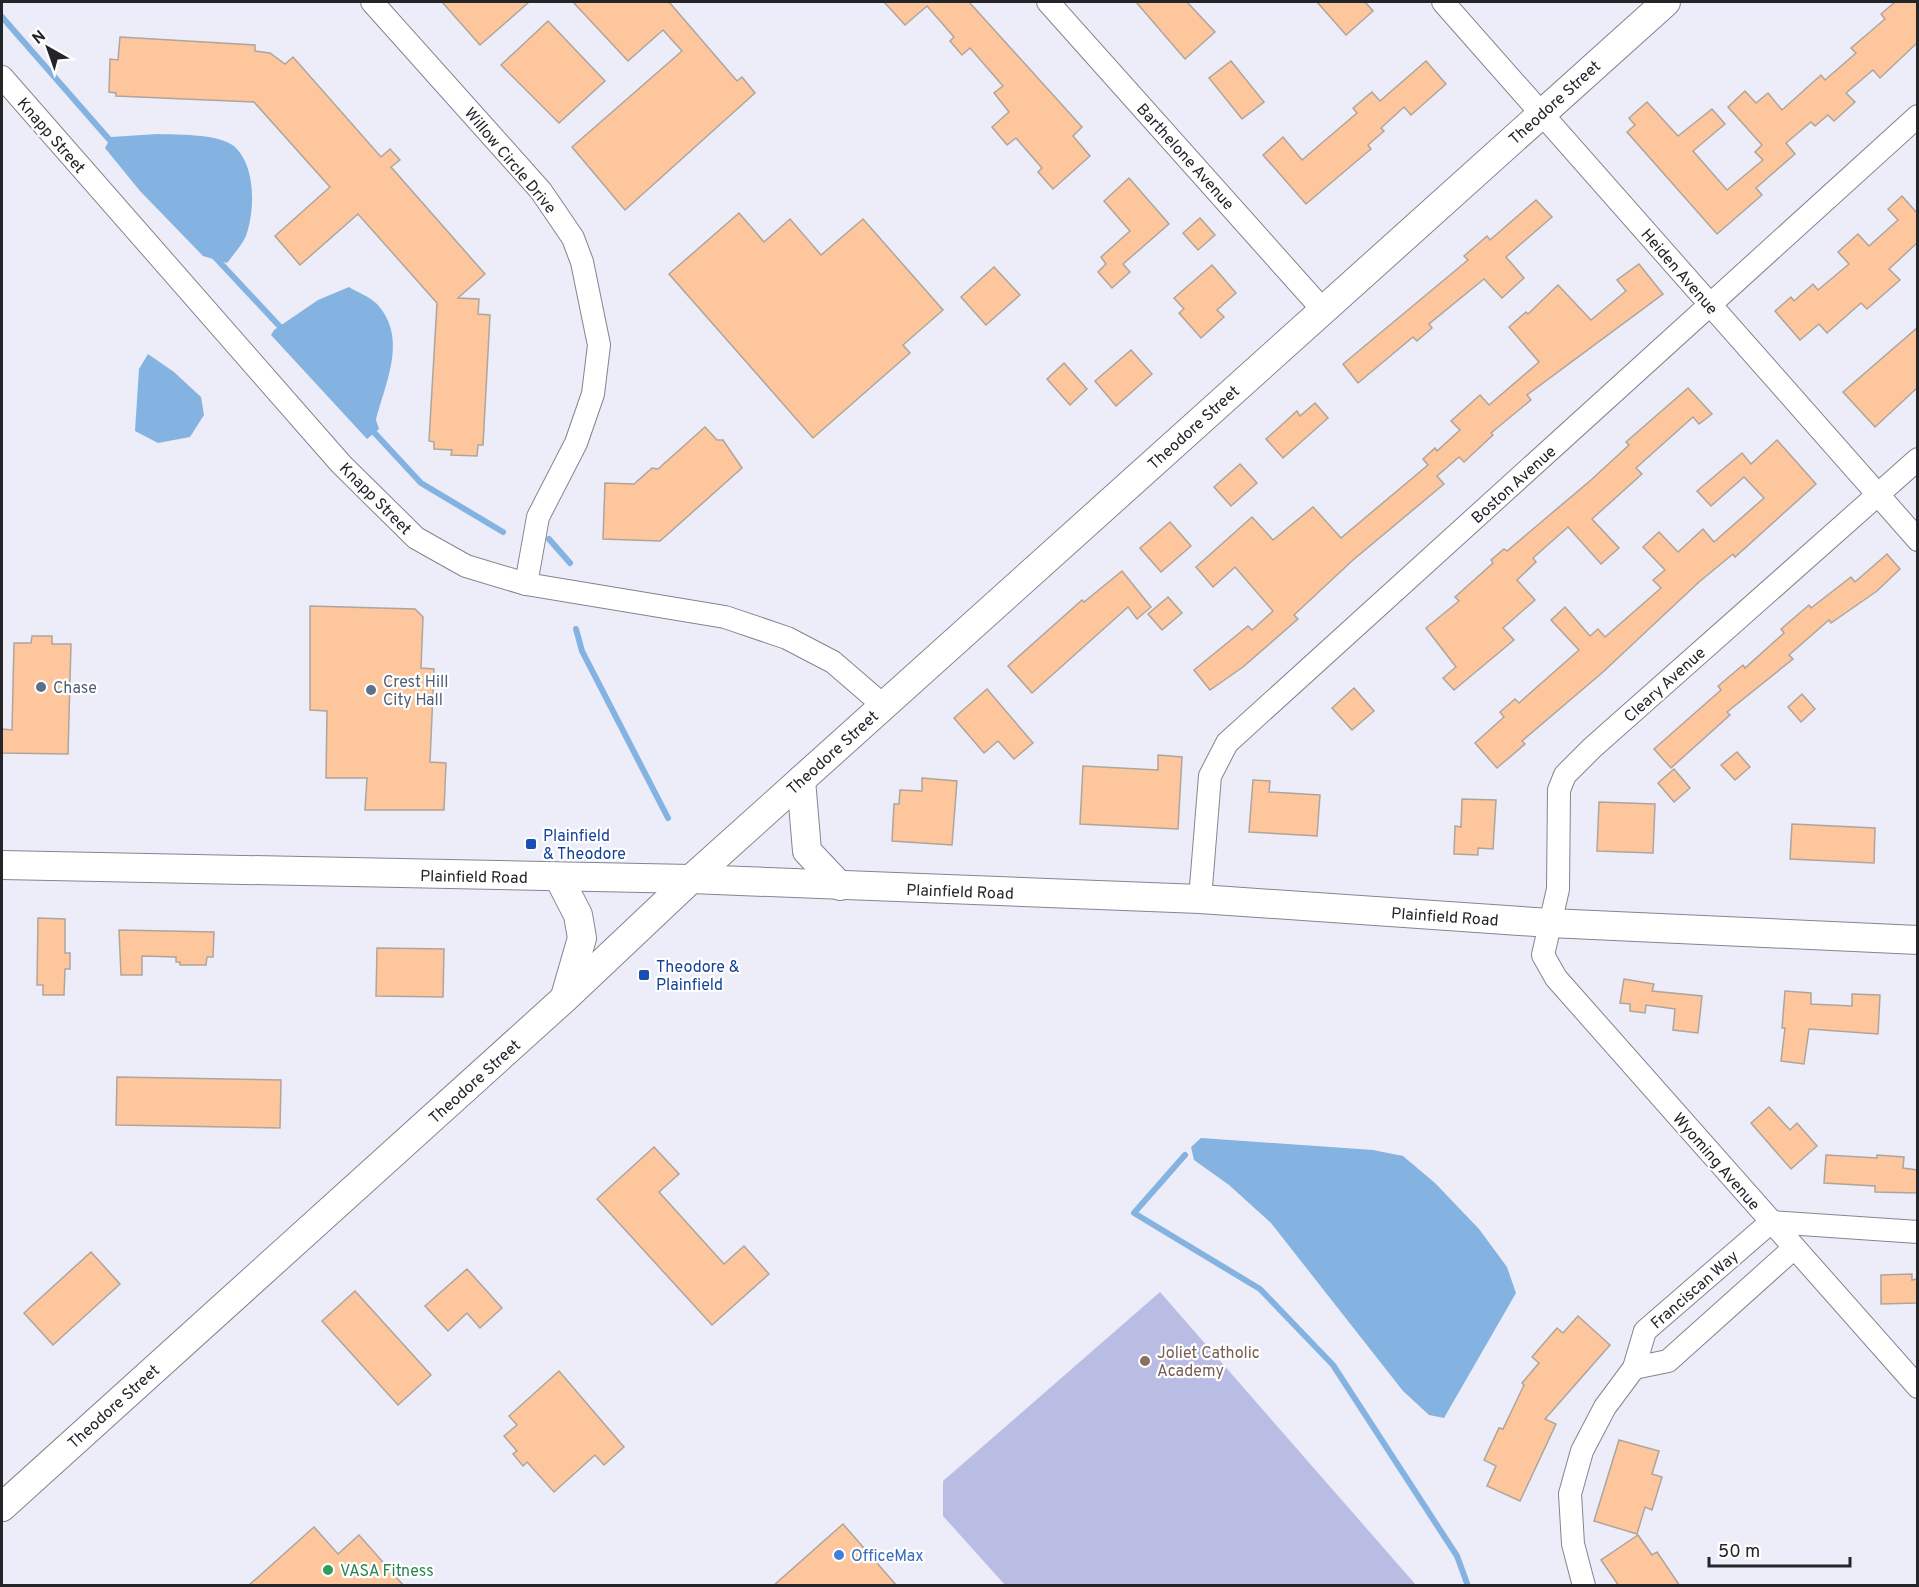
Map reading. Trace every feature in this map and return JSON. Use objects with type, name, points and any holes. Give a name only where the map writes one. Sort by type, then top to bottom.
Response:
[{"type":"main road","name":"Theodore Street","points":[[2,1507],[564,999],[801,780],[1666,2]]},
{"type":"main road","points":[[801,780],[807,851],[840,886]]},
{"type":"main road","name":"Plainfield Road","points":[[2,865],[692,879],[1200,899],[1550,923],[1917,940]]},
{"type":"main road","points":[[559,878],[578,915],[582,938],[564,999]]},
{"type":"street","name":"Willow Circle Drive","points":[[372,2],[541,191],[573,238],[582,262],[599,345],[593,394],[576,443],[538,517],[526,584]]},
{"type":"street","name":"Barthelone Avenue","points":[[1048,2],[1323,310]]},
{"type":"street","name":"Heiden Avenue","points":[[1443,2],[1917,540]]},
{"type":"street","name":"Knapp Street","points":[[2,78],[334,457],[416,538],[466,566],[526,584],[677,607],[724,617],[777,634],[833,662],[884,706]]},
{"type":"street","name":"Boston Avenue","points":[[1200,899],[1210,776],[1227,743],[1711,306],[1917,116]]},
{"type":"street","name":"Cleary Avenue","points":[[1550,923],[1558,889],[1559,790],[1565,775],[1917,459]]},
{"type":"street","name":"Wyoming Avenue","points":[[1550,923],[1543,955],[1556,978],[1917,1387]]},
{"type":"street","points":[[1771,1222],[1917,1232]]},
{"type":"street","name":"Franciscan Way","points":[[1584,1586],[1573,1544],[1570,1494],[1582,1451],[1605,1407],[1634,1368],[1640,1325],[1771,1222]]},
{"type":"street","points":[[1634,1368],[1673,1366],[1794,1248]]},
{"type":"street","points":[[1640,1325],[1673,1366]]},
{"type":"shaded area","points":[[158,134],[219,139],[235,147],[242,156],[247,166],[252,189],[251,214],[246,236],[227,263],[203,256],[140,191],[105,148],[111,137]]},
{"type":"shaded area","points":[[349,287],[377,304],[386,317],[393,345],[389,375],[376,420],[379,429],[367,439],[271,335],[274,330],[318,300]]},
{"type":"shaded area","points":[[148,354],[174,372],[201,397],[204,415],[190,437],[158,443],[135,431],[139,369]]},
{"type":"shaded area","points":[[1201,1138],[1373,1150],[1403,1156],[1435,1183],[1479,1229],[1507,1267],[1516,1293],[1444,1418],[1429,1415],[1403,1391],[1271,1223],[1229,1185],[1194,1160],[1191,1147]]},
{"type":"shaded area","name":"Joliet Catholic Academy","points":[[1160,1292],[1416,1585],[1005,1585],[943,1516],[943,1481]]},
{"type":"building","points":[[442,2],[529,2],[480,45]]},
{"type":"building","points":[[573,2],[669,2],[737,81],[742,77],[755,93],[625,210],[572,147],[682,51],[663,30],[628,61]]},
{"type":"building","points":[[884,2],[969,2],[1082,127],[1073,136],[1090,156],[1053,189],[1038,172],[1042,168],[1016,138],[1007,145],[992,127],[1009,112],[994,93],[1003,86],[970,48],[962,55],[950,41],[954,37],[927,6],[905,25]]},
{"type":"building","points":[[1136,2],[1187,2],[1215,32],[1185,59]]},
{"type":"building","points":[[1317,2],[1365,2],[1373,11],[1346,35]]},
{"type":"building","points":[[1895,2],[1917,2],[1917,43],[1880,78],[1873,70],[1846,93],[1855,102],[1834,121],[1828,115],[1815,126],[1811,122],[1786,143],[1795,154],[1756,188],[1762,195],[1717,234],[1627,132],[1635,125],[1629,118],[1647,102],[1678,136],[1712,109],[1725,124],[1693,151],[1727,190],[1763,160],[1755,152],[1762,145],[1728,107],[1745,91],[1756,103],[1768,93],[1782,110],[1821,75],[1825,80],[1856,53],[1851,48],[1885,19],[1881,14]]},
{"type":"building","points":[[548,21],[605,81],[559,123],[501,65]]},
{"type":"building","points":[[120,37],[255,45],[255,51],[270,53],[285,64],[293,57],[381,157],[390,149],[400,160],[391,167],[485,274],[458,298],[479,299],[478,314],[490,315],[483,445],[478,445],[477,456],[451,455],[452,450],[434,449],[434,442],[429,441],[437,303],[358,214],[300,265],[275,236],[330,187],[254,102],[116,96],[116,93],[109,92],[110,59],[118,60]]},
{"type":"building","points":[[1231,61],[1264,102],[1242,119],[1209,78]]},
{"type":"building","points":[[1426,61],[1446,84],[1411,115],[1404,107],[1381,128],[1384,131],[1368,145],[1371,149],[1306,204],[1263,155],[1283,137],[1302,160],[1357,113],[1353,108],[1372,92],[1380,101]]},
{"type":"building","points":[[1129,178],[1169,224],[1123,264],[1130,272],[1112,288],[1098,272],[1106,264],[1101,257],[1130,231],[1104,201]]},
{"type":"building","points":[[1902,196],[1917,213],[1917,243],[1889,269],[1900,280],[1867,309],[1861,303],[1827,333],[1819,324],[1800,340],[1775,311],[1791,297],[1794,301],[1813,284],[1818,290],[1849,264],[1838,252],[1858,234],[1869,246],[1898,220],[1888,209]]},
{"type":"building","points":[[1536,200],[1552,217],[1506,257],[1524,278],[1502,298],[1484,279],[1429,324],[1432,328],[1417,341],[1413,337],[1358,383],[1343,364],[1468,260],[1464,256],[1487,236],[1490,240]]},
{"type":"building","points":[[739,213],[764,242],[790,219],[821,255],[863,219],[943,310],[903,345],[910,353],[813,438],[669,274]]},
{"type":"building","points":[[1200,218],[1215,235],[1198,250],[1183,233]]},
{"type":"building","points":[[1639,264],[1663,294],[1527,395],[1531,400],[1491,433],[1493,435],[1464,462],[1459,457],[1437,476],[1444,484],[1353,560],[1294,615],[1298,619],[1243,667],[1210,690],[1194,670],[1248,626],[1252,630],[1273,611],[1235,567],[1213,587],[1196,567],[1252,517],[1273,540],[1313,507],[1341,538],[1428,465],[1423,459],[1435,448],[1437,451],[1460,430],[1451,421],[1480,395],[1489,405],[1539,362],[1509,327],[1526,312],[1528,314],[1558,285],[1591,320],[1626,291],[1617,280]]},
{"type":"building","points":[[1212,265],[1236,293],[1217,310],[1224,317],[1201,338],[1179,313],[1184,309],[1174,298]]},
{"type":"building","points":[[994,267],[1020,295],[986,325],[961,297]]},
{"type":"building","points":[[1917,328],[1917,388],[1875,427],[1843,392]]},
{"type":"building","points":[[1131,350],[1152,374],[1116,406],[1095,381]]},
{"type":"building","points":[[1064,363],[1087,389],[1070,405],[1047,379]]},
{"type":"building","points":[[1688,388],[1712,414],[1699,424],[1693,417],[1636,468],[1642,474],[1592,519],[1619,548],[1601,564],[1568,527],[1533,558],[1536,562],[1517,580],[1535,600],[1503,628],[1514,640],[1454,690],[1443,678],[1456,667],[1426,628],[1459,601],[1455,597],[1493,563],[1491,560],[1504,549],[1507,551],[1591,480],[1629,445],[1626,442]]},
{"type":"building","points":[[1315,403],[1328,418],[1283,458],[1266,439],[1297,411],[1300,416]]},
{"type":"building","points":[[705,427],[717,440],[723,440],[742,468],[660,541],[603,539],[605,483],[634,484],[652,468],[658,469]]},
{"type":"building","points":[[1777,440],[1816,484],[1735,557],[1733,554],[1699,582],[1603,672],[1522,741],[1525,744],[1497,768],[1475,743],[1504,717],[1500,712],[1515,699],[1519,703],[1579,650],[1551,620],[1565,607],[1590,636],[1598,629],[1605,637],[1661,588],[1653,580],[1665,570],[1643,547],[1659,532],[1678,552],[1703,529],[1714,542],[1764,498],[1744,477],[1711,506],[1697,491],[1742,453],[1751,464]]},
{"type":"building","points":[[1240,464],[1257,483],[1231,506],[1214,487]]},
{"type":"building","points":[[1170,522],[1191,546],[1161,572],[1140,548]]},
{"type":"building","points":[[1887,554],[1900,569],[1877,591],[1831,623],[1829,620],[1789,655],[1793,659],[1727,712],[1730,715],[1671,768],[1654,749],[1721,690],[1718,686],[1743,665],[1745,668],[1784,633],[1781,629],[1809,605],[1811,608],[1851,577],[1855,582]]},
{"type":"building","points":[[1122,571],[1151,607],[1137,619],[1128,607],[1032,693],[1008,666],[1082,600],[1084,602]]},
{"type":"building","points":[[1168,597],[1182,613],[1162,630],[1148,614]]},
{"type":"building","name":"Crest Hill City Hall","points":[[310,606],[415,609],[423,617],[421,668],[434,669],[430,762],[446,763],[444,810],[365,810],[367,778],[326,778],[327,711],[310,710]]},
{"type":"building","name":"Chase","points":[[32,636],[52,636],[52,644],[71,644],[68,754],[2,753],[2,729],[12,730],[14,643],[31,643]]},
{"type":"building","points":[[1354,688],[1374,711],[1352,730],[1332,708]]},
{"type":"building","points":[[987,689],[1033,743],[1014,759],[998,741],[984,753],[954,718]]},
{"type":"building","points":[[1802,694],[1815,709],[1801,722],[1788,707]]},
{"type":"building","points":[[1737,752],[1750,767],[1735,780],[1721,765]]},
{"type":"building","points":[[1158,755],[1182,757],[1178,829],[1080,824],[1083,766],[1158,770]]},
{"type":"building","points":[[1674,769],[1690,788],[1674,802],[1658,783]]},
{"type":"building","points":[[922,778],[957,781],[952,845],[892,841],[894,804],[899,804],[900,790],[922,791]]},
{"type":"building","points":[[1253,780],[1270,781],[1269,792],[1320,795],[1317,836],[1249,832]]},
{"type":"building","points":[[1462,799],[1496,800],[1493,849],[1478,848],[1478,855],[1454,854],[1455,826],[1461,827]]},
{"type":"building","points":[[1599,802],[1655,804],[1653,853],[1597,851]]},
{"type":"building","points":[[1792,824],[1875,828],[1874,863],[1790,859]]},
{"type":"building","points":[[38,918],[65,919],[65,953],[70,953],[70,969],[65,969],[64,995],[43,995],[43,985],[37,985]]},
{"type":"building","points":[[119,930],[214,932],[213,957],[207,957],[206,965],[180,965],[180,962],[176,962],[176,957],[142,956],[142,975],[121,975]]},
{"type":"building","points":[[377,948],[444,949],[443,997],[376,996]]},
{"type":"building","points":[[1624,979],[1654,984],[1652,991],[1702,996],[1698,1033],[1673,1030],[1675,1009],[1646,1005],[1645,1013],[1630,1011],[1630,1004],[1620,1003]]},
{"type":"building","points":[[1785,991],[1811,993],[1811,1004],[1852,1006],[1852,994],[1880,995],[1878,1034],[1809,1029],[1804,1064],[1781,1061],[1785,1028],[1782,1028]]},
{"type":"building","points":[[117,1077],[281,1080],[280,1128],[116,1125]]},
{"type":"building","points":[[1769,1107],[1790,1130],[1797,1123],[1817,1146],[1791,1169],[1751,1123]]},
{"type":"building","points":[[654,1147],[679,1174],[659,1192],[724,1264],[744,1246],[769,1274],[712,1325],[597,1199]]},
{"type":"building","points":[[1826,1155],[1904,1157],[1903,1168],[1917,1170],[1917,1193],[1875,1192],[1875,1186],[1824,1183]]},
{"type":"building","points":[[91,1252],[120,1284],[53,1345],[24,1313]]},
{"type":"building","points":[[467,1269],[502,1308],[480,1328],[467,1313],[448,1331],[425,1306]]},
{"type":"building","points":[[1912,1274],[1912,1280],[1917,1279],[1917,1303],[1881,1304],[1881,1275]]},
{"type":"building","points":[[355,1291],[431,1375],[398,1405],[322,1321]]},
{"type":"building","points":[[1578,1316],[1610,1345],[1545,1419],[1556,1424],[1520,1501],[1487,1486],[1496,1466],[1484,1460],[1499,1428],[1503,1429],[1524,1385],[1522,1383],[1539,1363],[1532,1357],[1557,1328],[1563,1333]]},
{"type":"building","points":[[559,1371],[624,1447],[604,1465],[595,1455],[554,1492],[527,1462],[523,1466],[513,1454],[517,1451],[504,1436],[517,1425],[509,1416]]},
{"type":"building","points":[[1619,1440],[1659,1451],[1652,1474],[1662,1477],[1652,1510],[1645,1507],[1637,1534],[1594,1521]]},
{"type":"building","name":"OfficeMax","points":[[843,1524],[897,1586],[773,1586]]},
{"type":"building","name":"VASA Fitness","points":[[314,1527],[338,1554],[359,1535],[404,1586],[248,1586]]},
{"type":"building","points":[[1638,1535],[1652,1555],[1657,1552],[1680,1586],[1619,1586],[1601,1560]]},
{"type":"waterway","points":[[2,17],[114,145]]},
{"type":"waterway","points":[[213,255],[284,331]]},
{"type":"waterway","points":[[370,428],[421,483],[503,532]]},
{"type":"waterway","points":[[549,539],[570,563]]},
{"type":"waterway","points":[[576,629],[582,651],[668,818]]},
{"type":"waterway","points":[[1185,1155],[1134,1213],[1260,1289],[1333,1365],[1457,1556],[1468,1586]]},
{"type":"place","name":"Chase","points":[[41,687]]},
{"type":"place","name":"Crest Hill City Hall","points":[[371,690]]},
{"type":"place","name":"Plainfield & Theodore","points":[[531,844]]},
{"type":"place","name":"Theodore & Plainfield","points":[[644,975]]},
{"type":"place","name":"Joliet Catholic Academy","points":[[1145,1361]]},
{"type":"place","name":"OfficeMax","points":[[839,1555]]},
{"type":"place","name":"VASA Fitness","points":[[328,1570]]}]
